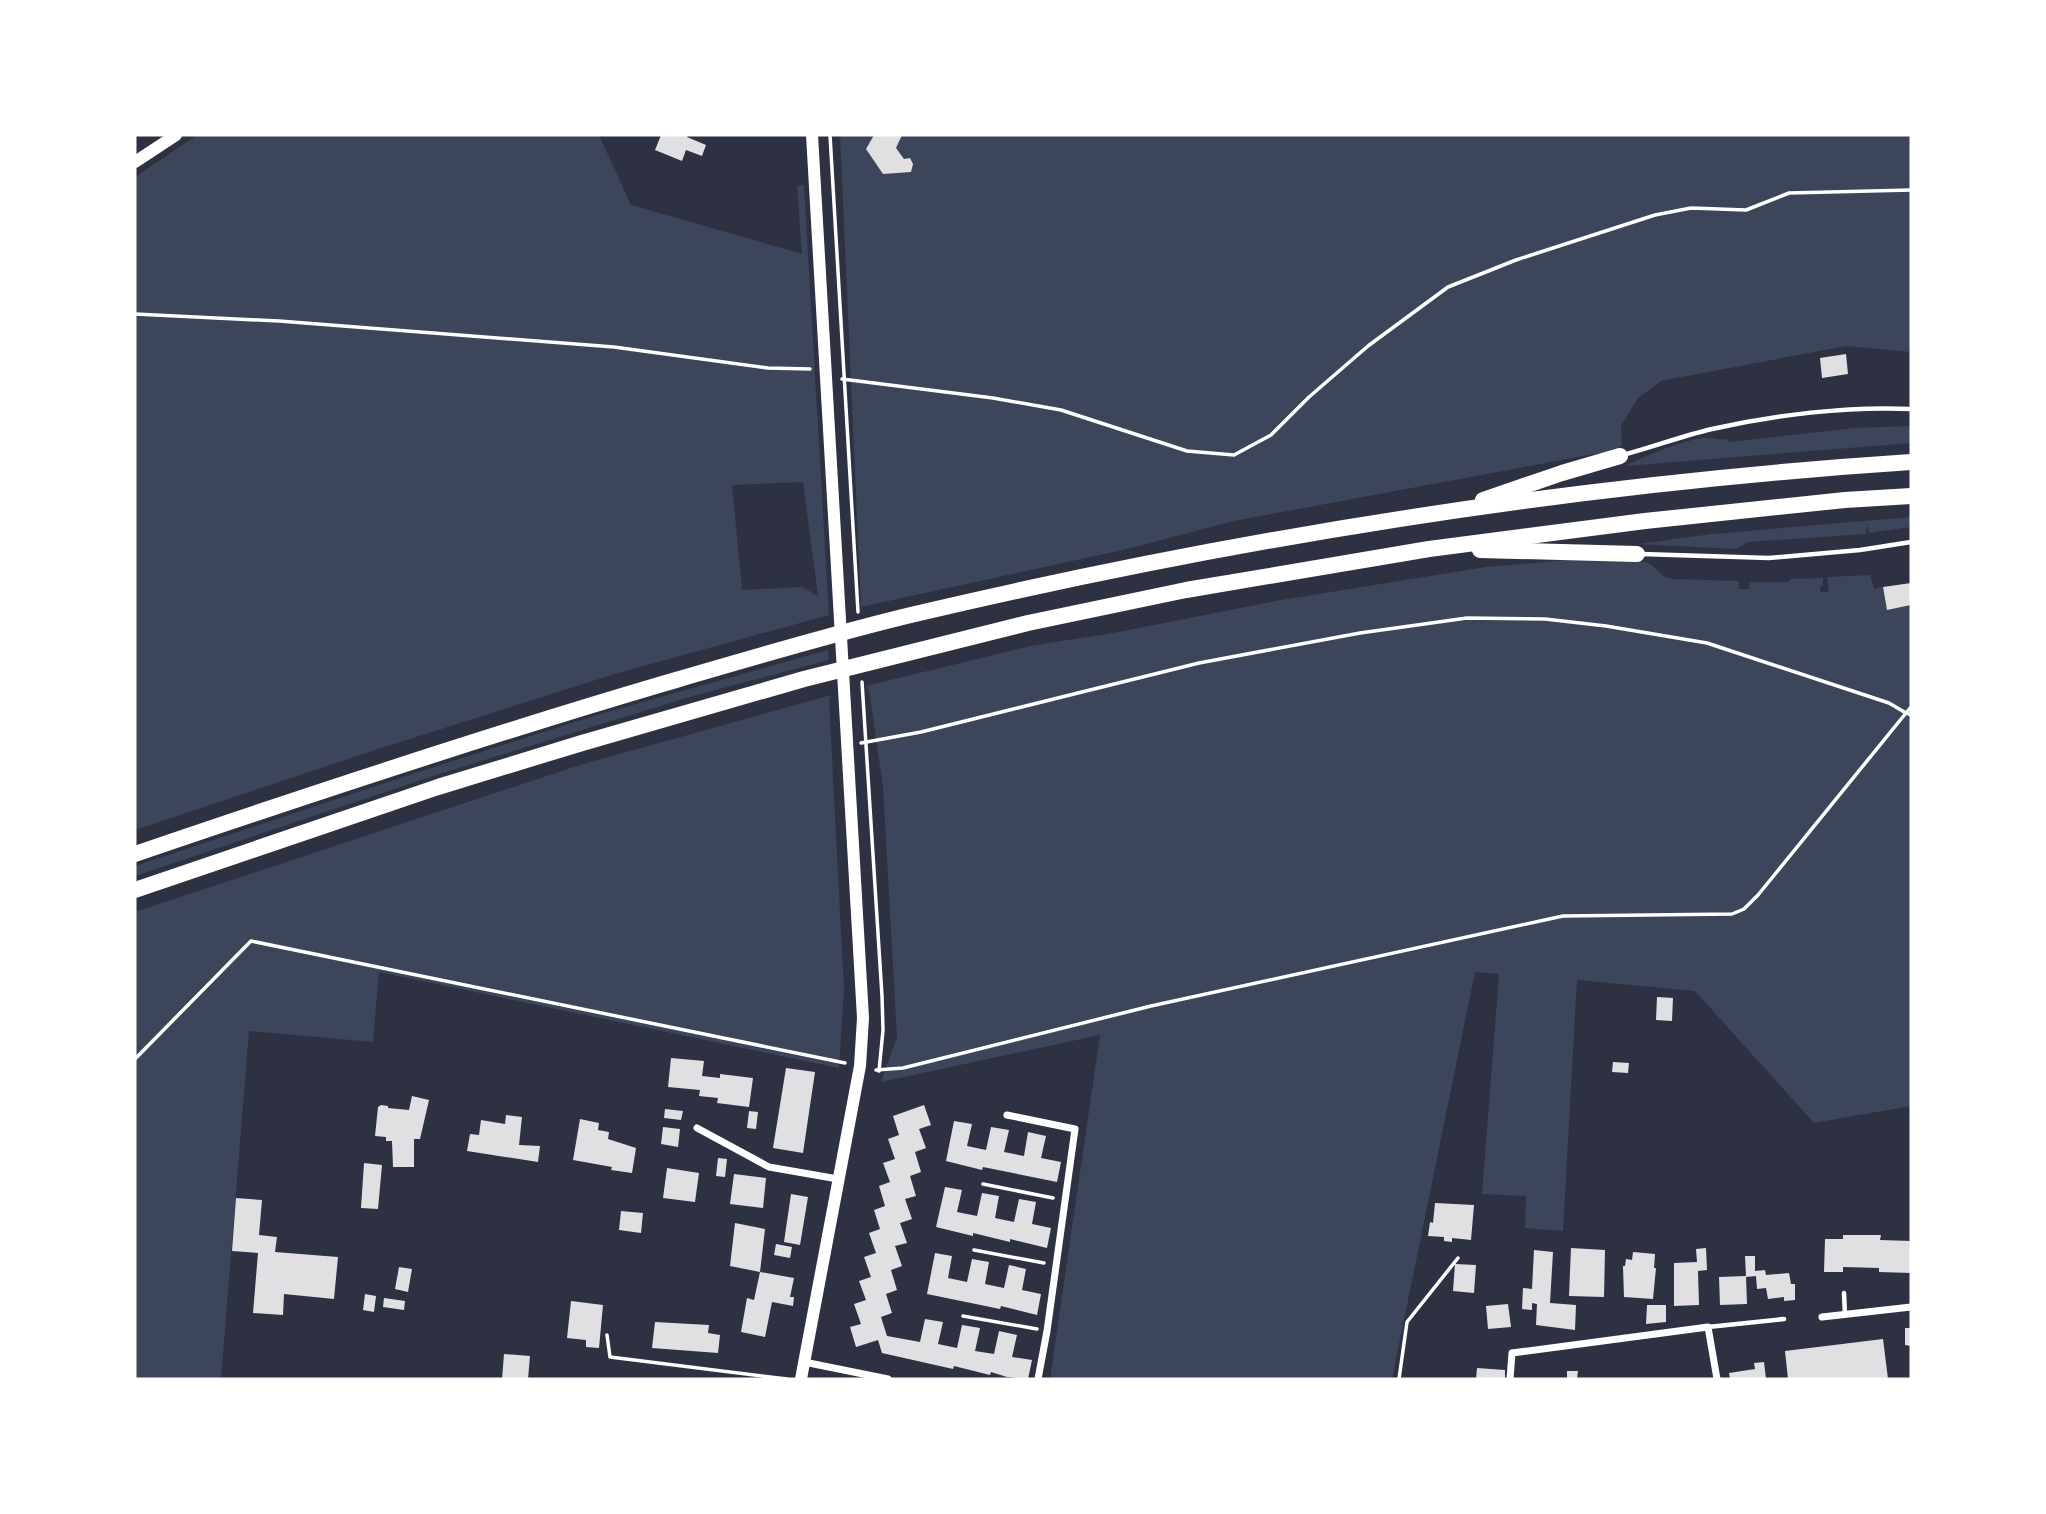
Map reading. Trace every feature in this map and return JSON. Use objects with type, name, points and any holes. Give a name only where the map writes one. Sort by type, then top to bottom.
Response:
[{"type":"highway","points":[[1447,512],[1620,456]]},
{"type":"highway","points":[[135,854],[541,720],[794,645],[912,615],[1238,545],[1447,512],[1636,488],[1911,462]]},
{"type":"highway","points":[[135,890],[438,788],[804,679],[1028,624],[1186,590],[1429,549],[1645,521],[1845,500],[1911,496]]},
{"type":"highway","points":[[1429,549],[1637,554]]},
{"type":"main road","points":[[135,162],[176,135]]},
{"type":"main road","points":[[801,1379],[860,1066],[863,1036],[863,992],[812,135]]},
{"type":"street","points":[[1007,1115],[1075,1129],[1038,1379]]},
{"type":"street","points":[[697,1128],[769,1167],[838,1180]]},
{"type":"street","points":[[1822,1317],[1911,1307]]},
{"type":"street","points":[[1510,1379],[1512,1353],[1708,1327],[1717,1379]]},
{"type":"street","points":[[804,1362],[888,1379]]},
{"type":"lane","points":[[1620,456],[1709,430],[1767,418],[1824,412],[1911,409]]},
{"type":"lane","points":[[1637,554],[1769,558],[1860,550],[1911,542]]},
{"type":"lane","points":[[1844,1293],[1845,1315]]},
{"type":"lane","points":[[1708,1327],[1784,1319]]},
{"type":"path","points":[[830,135],[858,616]]},
{"type":"path","points":[[135,314],[279,321],[614,347],[826,374],[846,380],[993,398],[1061,411],[1187,451],[1234,454],[1271,435],[1309,397],[1368,346],[1448,287],[1493,269],[1655,215],[1691,208],[1746,210],[1789,193],[1911,190]]},
{"type":"path","points":[[848,744],[971,720],[1199,663],[1360,633],[1467,618],[1593,624],[1707,643],[1889,703],[1909,714]]},
{"type":"path","points":[[862,682],[882,996],[883,1030],[879,1071],[903,1068],[1152,1006],[1563,916],[1732,914],[1744,908],[1758,895],[1909,714],[1911,707]]},
{"type":"path","points":[[135,1059],[251,940],[860,1066]]},
{"type":"path","points":[[983,1184],[1066,1201]]},
{"type":"path","points":[[974,1250],[1056,1265]]},
{"type":"path","points":[[1399,1379],[1407,1322],[1458,1258]]},
{"type":"path","points":[[963,1316],[1047,1331]]},
{"type":"path","points":[[607,1335],[610,1357],[790,1379]]},
{"type":"shaded area","points":[[197,135],[599,135],[631,205],[802,254],[797,186],[804,185],[829,615],[618,673],[135,830],[135,177]],"holes":[[[803,482],[818,596],[802,587],[742,590],[732,485]]]},
{"type":"shaded area","points":[[840,135],[1911,135],[1911,352],[1846,346],[1661,381],[1638,398],[1621,426],[1622,445],[1616,450],[1234,521],[1123,550],[861,607]]},
{"type":"shaded area","points":[[1911,426],[1911,443],[1625,466],[1668,448],[1702,438],[1728,439],[1729,442],[1854,428]]},
{"type":"shaded area","points":[[1911,517],[1911,527],[1869,533],[1867,524],[1866,534],[1748,542],[1736,549],[1638,544],[1712,534]]},
{"type":"shaded area","points":[[1578,559],[1645,562],[1668,578],[1739,581],[1739,589],[1749,589],[1749,582],[1789,582],[1790,579],[1823,578],[1820,592],[1829,592],[1827,577],[1870,575],[1874,589],[1883,587],[1887,610],[1911,605],[1911,1106],[1814,1123],[1695,991],[1577,980],[1563,1231],[1525,1228],[1526,1196],[1482,1194],[1499,974],[1475,972],[1392,1379],[1050,1379],[1100,1035],[881,1082],[897,1037],[883,786],[869,690],[866,686],[1035,645],[1108,634],[1281,600],[1486,567]]},
{"type":"shaded area","points":[[828,650],[829,660],[686,698],[436,775],[135,876],[135,866],[415,773],[600,714]]},
{"type":"shaded area","points":[[831,695],[829,700],[844,989],[839,1068],[379,972],[373,1042],[249,1031],[221,1379],[135,1379],[135,912],[580,765]]},
{"type":"building","points":[[661,135],[688,135],[687,137],[706,145],[702,156],[686,150],[682,161],[655,150]]},
{"type":"building","points":[[874,135],[902,135],[896,148],[904,159],[910,158],[913,164],[911,172],[883,174],[866,149]]},
{"type":"building","points":[[1846,354],[1848,374],[1822,378],[1820,358]]},
{"type":"building","points":[[1911,583],[1911,605],[1887,610],[1883,587]]},
{"type":"building","points":[[1657,997],[1673,998],[1672,1021],[1656,1020]]},
{"type":"building","points":[[671,1058],[704,1061],[702,1076],[720,1078],[720,1074],[753,1078],[749,1107],[717,1103],[718,1098],[699,1096],[700,1090],[668,1087]]},
{"type":"building","points":[[1613,1062],[1629,1063],[1628,1073],[1612,1072]]},
{"type":"building","points":[[786,1068],[815,1072],[803,1153],[773,1148]]},
{"type":"building","points":[[412,1096],[429,1100],[420,1139],[414,1139],[414,1167],[393,1167],[392,1141],[386,1141],[386,1137],[375,1136],[378,1107],[381,1105],[409,1110]]},
{"type":"building","points":[[924,1105],[931,1125],[919,1129],[926,1148],[915,1152],[921,1172],[910,1176],[916,1196],[905,1199],[912,1219],[900,1223],[907,1243],[895,1246],[902,1266],[891,1270],[897,1290],[886,1294],[892,1313],[881,1317],[887,1336],[920,1342],[925,1319],[943,1322],[938,1344],[957,1348],[962,1325],[980,1328],[975,1351],[994,1354],[999,1331],[1017,1335],[1012,1357],[1032,1360],[1028,1379],[991,1372],[990,1375],[954,1366],[953,1369],[882,1353],[878,1340],[856,1347],[850,1327],[861,1324],[854,1304],[866,1300],[859,1281],[871,1277],[864,1257],[876,1253],[869,1233],[880,1229],[874,1210],[885,1206],[879,1186],[890,1182],[883,1163],[895,1159],[888,1139],[899,1135],[893,1116]]},
{"type":"building","points":[[665,1109],[683,1111],[681,1120],[664,1118]]},
{"type":"building","points":[[749,1111],[758,1112],[756,1129],[747,1128]]},
{"type":"building","points":[[506,1115],[522,1117],[519,1145],[540,1146],[538,1162],[467,1151],[470,1134],[479,1135],[481,1120],[505,1124]]},
{"type":"building","points":[[580,1119],[599,1123],[598,1130],[609,1132],[608,1139],[636,1148],[632,1173],[573,1160]]},
{"type":"building","points":[[954,1121],[972,1124],[967,1146],[986,1150],[991,1127],[1009,1130],[1004,1152],[1024,1156],[1028,1132],[1046,1136],[1041,1158],[1061,1162],[1057,1182],[983,1167],[982,1170],[946,1161]]},
{"type":"building","points":[[663,1127],[680,1129],[678,1147],[661,1144]]},
{"type":"building","points":[[718,1158],[727,1159],[725,1177],[716,1176]]},
{"type":"building","points":[[364,1163],[382,1165],[378,1209],[361,1208]]},
{"type":"building","points":[[667,1168],[699,1173],[695,1202],[663,1198]]},
{"type":"building","points":[[734,1174],[766,1178],[763,1208],[730,1204]]},
{"type":"building","points":[[945,1187],[962,1190],[957,1212],[977,1216],[982,1193],[999,1196],[995,1218],[1014,1222],[1019,1199],[1036,1202],[1032,1224],[1051,1228],[1047,1248],[936,1227]]},
{"type":"building","points":[[791,1194],[808,1197],[800,1245],[784,1242]]},
{"type":"building","points":[[236,1198],[262,1200],[259,1235],[277,1237],[275,1252],[338,1257],[334,1299],[284,1294],[283,1315],[253,1313],[258,1253],[232,1251]]},
{"type":"building","points":[[1435,1203],[1474,1205],[1471,1240],[1452,1238],[1452,1242],[1444,1241],[1444,1237],[1428,1236],[1430,1222],[1433,1223]]},
{"type":"building","points":[[621,1211],[643,1213],[641,1233],[619,1230]]},
{"type":"building","points":[[735,1223],[765,1229],[760,1272],[730,1266]]},
{"type":"building","points":[[1843,1235],[1881,1235],[1880,1240],[1911,1241],[1911,1273],[1879,1272],[1879,1268],[1843,1267],[1843,1272],[1824,1272],[1825,1239],[1843,1239]]},
{"type":"building","points":[[776,1244],[792,1247],[790,1258],[774,1255]]},
{"type":"building","points":[[1571,1248],[1605,1250],[1604,1297],[1569,1296]]},
{"type":"building","points":[[1706,1248],[1707,1270],[1698,1271],[1699,1305],[1674,1306],[1674,1263],[1697,1262],[1696,1249]]},
{"type":"building","points":[[1534,1250],[1553,1252],[1550,1303],[1576,1305],[1575,1330],[1536,1325],[1537,1304],[1532,1303],[1532,1310],[1522,1309],[1523,1288],[1532,1289]]},
{"type":"building","points":[[1633,1252],[1655,1254],[1653,1299],[1624,1297],[1623,1266],[1626,1259],[1632,1260]]},
{"type":"building","points":[[935,1253],[952,1256],[948,1278],[967,1282],[972,1259],[989,1262],[985,1284],[1004,1288],[1009,1265],[1026,1269],[1022,1290],[1041,1294],[1037,1315],[927,1294]]},
{"type":"building","points":[[1745,1256],[1755,1256],[1755,1271],[1765,1270],[1766,1275],[1789,1273],[1791,1284],[1795,1284],[1795,1300],[1784,1301],[1784,1297],[1768,1299],[1766,1288],[1757,1289],[1756,1276],[1746,1277],[1747,1304],[1720,1305],[1719,1277],[1746,1276]]},
{"type":"building","points":[[1455,1264],[1476,1265],[1474,1293],[1453,1291]]},
{"type":"building","points":[[399,1267],[412,1269],[408,1292],[395,1289]]},
{"type":"building","points":[[760,1272],[794,1278],[790,1297],[794,1297],[793,1306],[772,1302],[765,1337],[741,1332],[747,1298],[754,1300]]},
{"type":"building","points":[[365,1294],[376,1296],[374,1312],[363,1310]]},
{"type":"building","points":[[384,1298],[405,1301],[404,1310],[383,1307]]},
{"type":"building","points":[[571,1301],[603,1305],[599,1348],[586,1347],[586,1340],[567,1338]]},
{"type":"building","points":[[1508,1304],[1511,1327],[1488,1329],[1486,1306]]},
{"type":"building","points":[[1647,1305],[1666,1305],[1666,1322],[1646,1324]]},
{"type":"building","points":[[655,1322],[709,1325],[708,1333],[720,1335],[718,1353],[652,1348]]},
{"type":"building","points":[[1905,1328],[1911,1328],[1911,1346],[1905,1345]]},
{"type":"building","points":[[1883,1339],[1888,1379],[1788,1379],[1785,1351]]},
{"type":"building","points":[[504,1354],[530,1356],[528,1379],[502,1379]]},
{"type":"building","points":[[1764,1362],[1766,1379],[1730,1379],[1729,1373],[1755,1369],[1754,1363]]},
{"type":"building","points":[[1477,1368],[1505,1370],[1505,1379],[1476,1379]]},
{"type":"building","points":[[1567,1371],[1578,1371],[1577,1379],[1567,1379]]}]
